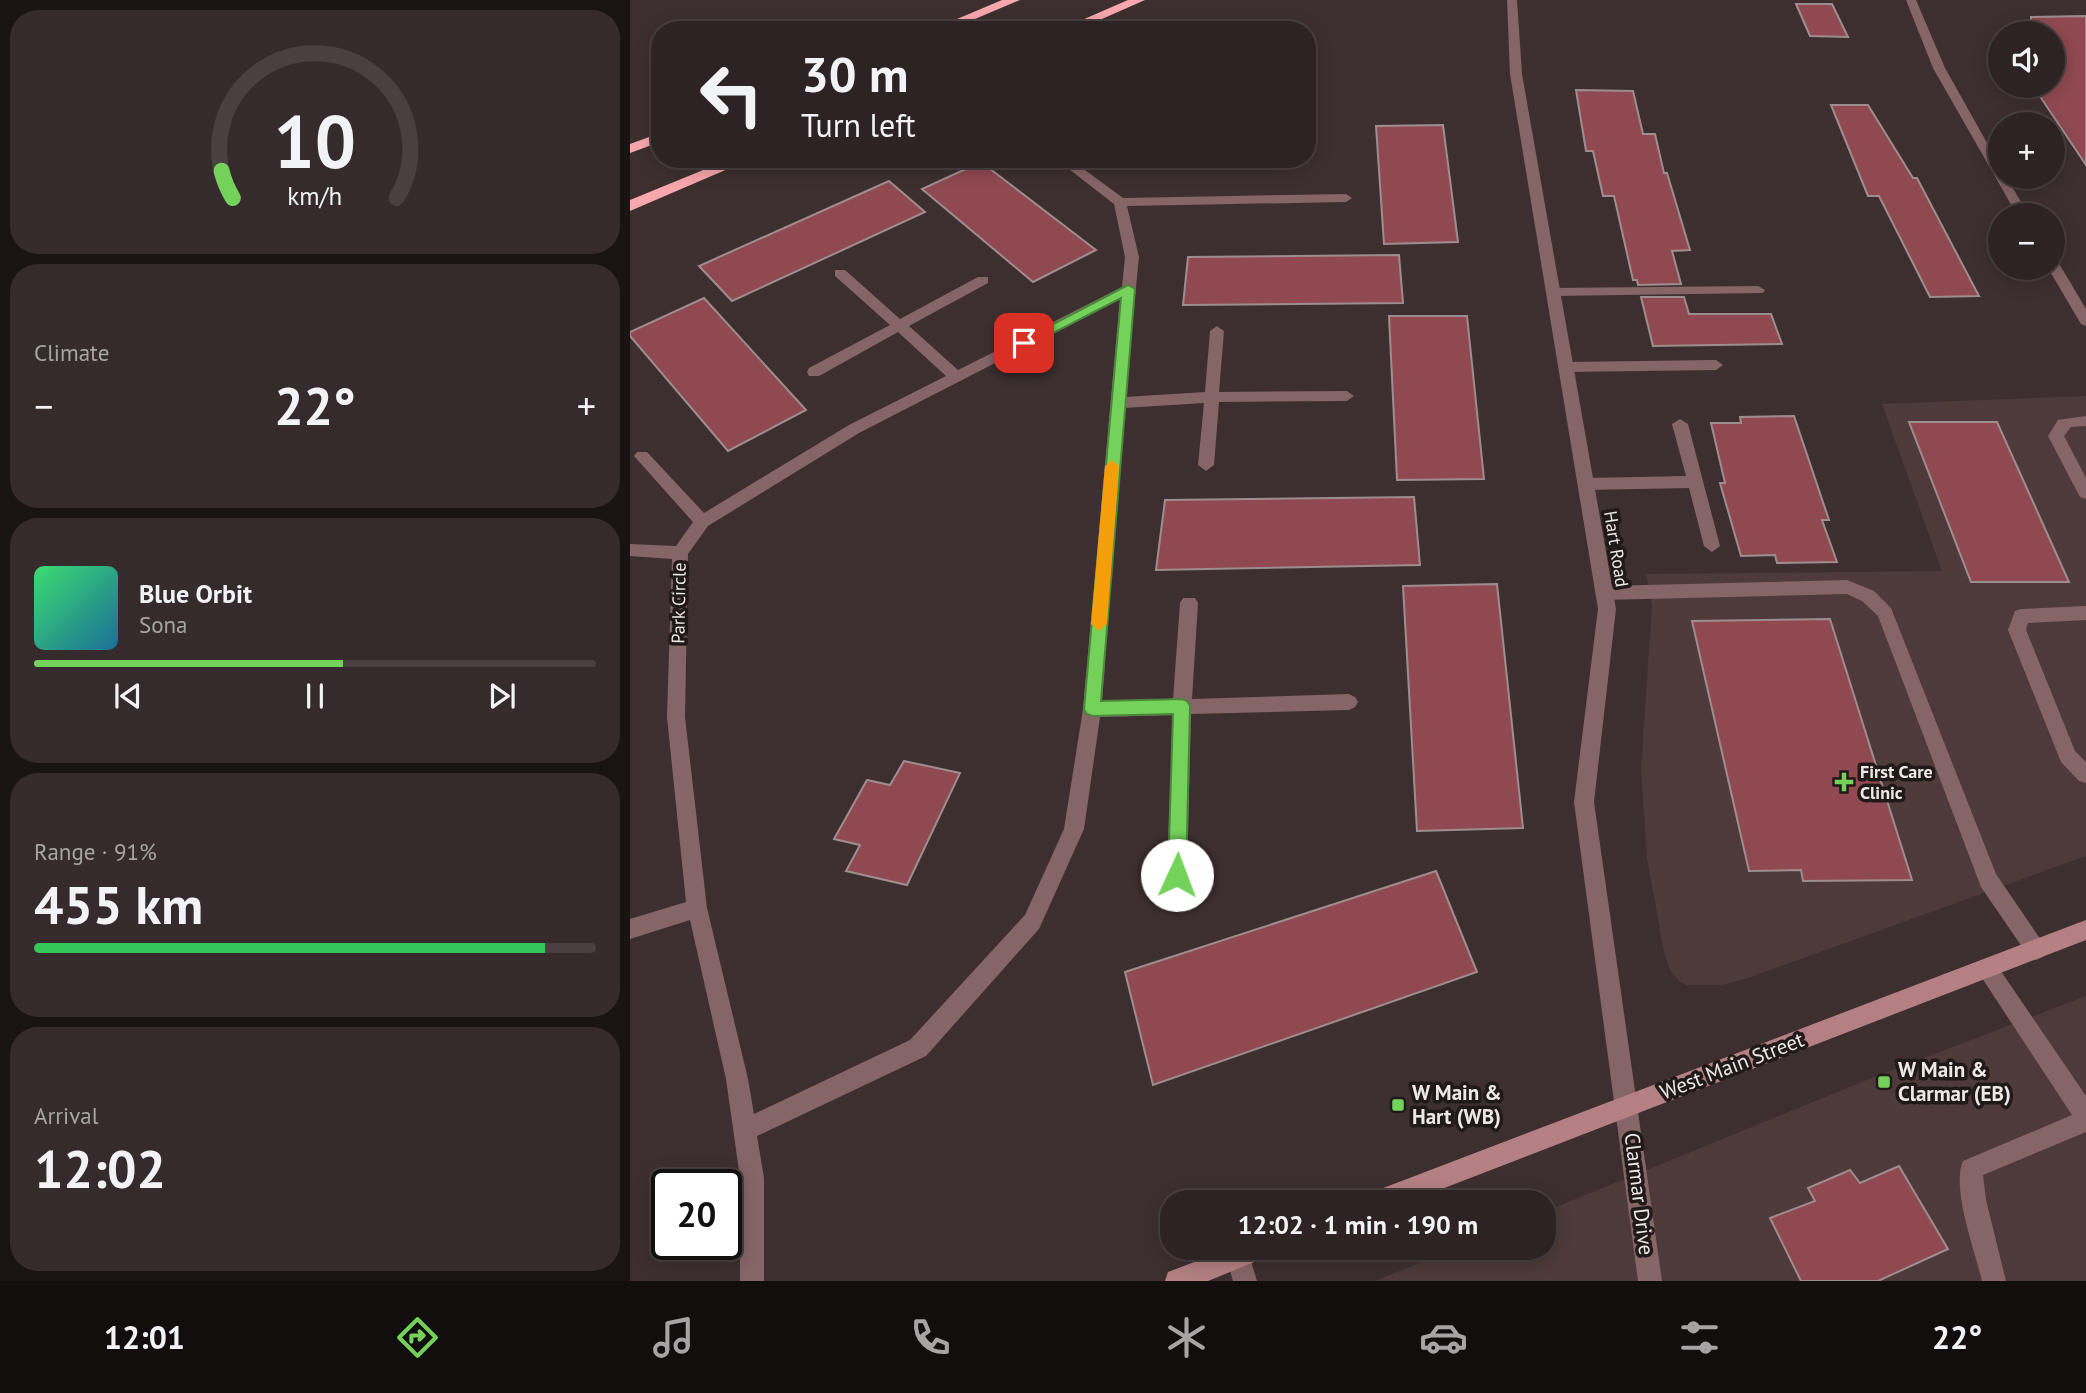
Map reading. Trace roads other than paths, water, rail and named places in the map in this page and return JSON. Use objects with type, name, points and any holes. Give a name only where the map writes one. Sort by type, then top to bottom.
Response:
[{"type":"highway","points":[[960,21],[1014,0]]},
{"type":"highway","points":[[1087,21],[1139,0]]},
{"type":"highway","points":[[630,149],[651,141]]},
{"type":"highway","points":[[630,206],[722,168]]},
{"type":"main road","name":"West Main Street","points":[[1409,1190],[2086,930]]},
{"type":"main road","points":[[1177,1281],[1230,1260]]},
{"type":"street","name":"Hart Road","points":[[1512,0],[1516,75],[1607,609],[1584,802],[1608,988],[1628,1106]]},
{"type":"street","points":[[1911,0],[1939,68],[1988,156]]},
{"type":"street","points":[[1074,168],[1120,202],[1346,198]]},
{"type":"street","points":[[744,1130],[918,1048],[1032,922],[1074,829],[1093,709],[1117,403],[1132,257],[1120,202]]},
{"type":"street","points":[[840,273],[957,377]]},
{"type":"street","points":[[814,372],[983,280]]},
{"type":"street","points":[[2062,280],[2086,321]]},
{"type":"street","name":"Park Circle","points":[[752,1281],[752,1178],[737,1079],[697,908],[676,717],[680,553],[702,522],[854,429],[1128,289]]},
{"type":"street","points":[[1553,292],[1758,290]]},
{"type":"street","points":[[1206,465],[1217,331]]},
{"type":"street","points":[[1566,367],[1716,365]]},
{"type":"street","points":[[1117,403],[1211,397],[1347,396]]},
{"type":"street","points":[[2086,421],[2062,423],[2057,428],[2056,436],[2086,493]]},
{"type":"street","points":[[1681,424],[1712,546]]},
{"type":"street","points":[[642,456],[702,522]]},
{"type":"street","points":[[1586,484],[1696,482]]},
{"type":"street","points":[[630,550],[680,553]]},
{"type":"street","points":[[1604,593],[1847,587],[1862,591],[1875,600],[1885,612],[1988,880],[2036,950]]},
{"type":"street","points":[[1177,875],[1182,706],[1189,603]]},
{"type":"street","points":[[2086,612],[2021,616],[2017,630],[2068,756],[2086,775]]},
{"type":"street","points":[[1093,709],[1349,702]]},
{"type":"street","points":[[630,929],[697,908]]},
{"type":"street","points":[[1987,968],[2086,1119],[1971,1168],[1974,1200],[1994,1281]]},
{"type":"street","name":"Clarmar Drive","points":[[1628,1106],[1650,1281]]},
{"type":"street","points":[[1239,1260],[1245,1281]]},
{"type":"place","name":"First Care Clinic","points":[[1844,782]]},
{"type":"place","name":"W Main & Clarmar (EB)","points":[[1884,1082]]},
{"type":"place","name":"W Main & Hart (WB)","points":[[1398,1105]]}]
